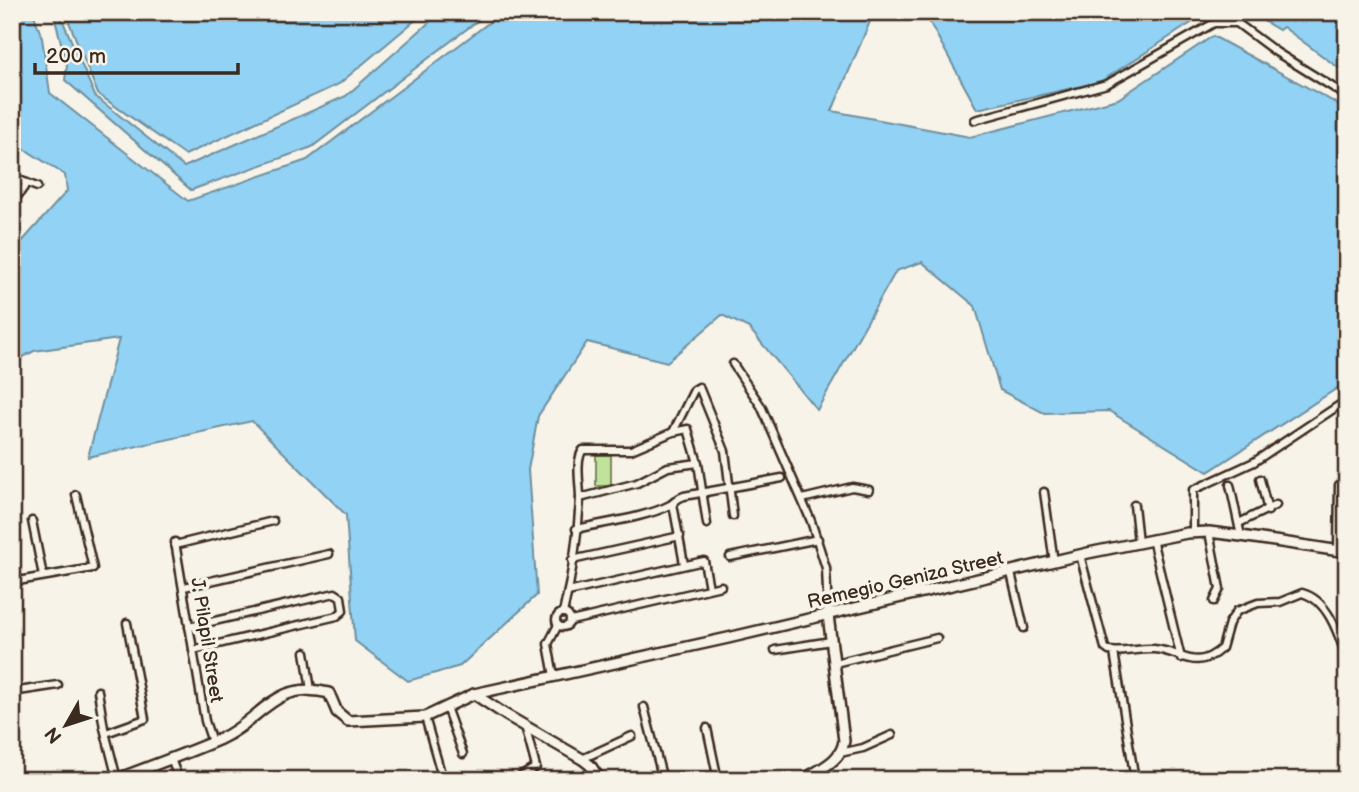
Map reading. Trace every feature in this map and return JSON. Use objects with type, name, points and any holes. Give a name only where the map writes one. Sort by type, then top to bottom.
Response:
[{"type":"street","points":[[975,120],[1107,85],[1214,23],[1237,23],[1276,52],[1347,96]]},
{"type":"street","points":[[12,177],[37,187]]},
{"type":"street","points":[[12,204],[27,183]]},
{"type":"street","points":[[733,364],[761,406],[818,539],[825,568],[831,641],[844,730],[841,753],[803,780]]},
{"type":"street","points":[[673,432],[694,390],[699,387],[725,451],[733,516]]},
{"type":"street","points":[[1193,532],[1193,490],[1254,462],[1347,400]]},
{"type":"street","points":[[683,413],[698,463],[707,524]]},
{"type":"street","points":[[554,676],[548,644],[558,625],[556,617],[563,612],[568,592],[580,498],[579,456],[583,450],[631,450],[673,432],[688,429]]},
{"type":"street","points":[[580,498],[638,483],[668,467],[698,463]]},
{"type":"street","points":[[576,529],[646,513],[701,492],[782,478]]},
{"type":"street","points":[[1260,479],[1268,510]]},
{"type":"street","points":[[1230,485],[1241,536]]},
{"type":"street","points":[[1339,485],[1343,510],[1343,551]]},
{"type":"street","points":[[802,499],[852,487],[869,489]]},
{"type":"street","points":[[1044,492],[1054,562]]},
{"type":"street","points":[[12,582],[93,568],[76,495]]},
{"type":"street","points":[[673,504],[684,564]]},
{"type":"street","points":[[1135,505],[1138,542]]},
{"type":"street","points":[[1239,523],[1276,505]]},
{"type":"street","points":[[32,521],[43,576]]},
{"type":"street","name":"J. Pilapil Street","points":[[212,742],[205,722],[175,543],[273,521]]},
{"type":"street","points":[[1209,532],[1220,589],[1214,601]]},
{"type":"street","name":"Remegio Geniza Street","points":[[311,690],[329,693],[337,712],[348,721],[425,716],[474,694],[1153,539],[1209,532],[1343,551]]},
{"type":"street","points":[[572,561],[680,536]]},
{"type":"street","points":[[730,557],[818,539]]},
{"type":"street","points":[[1153,539],[1181,658]]},
{"type":"street","points":[[184,587],[328,554]]},
{"type":"street","points":[[1080,555],[1105,648],[1114,652],[1154,649],[1181,658],[1198,660],[1220,652],[1229,623],[1237,611],[1258,603],[1280,602],[1302,593],[1312,597],[1337,628],[1347,659]]},
{"type":"street","points":[[568,592],[704,561],[709,588]]},
{"type":"street","points":[[1012,573],[1024,628]]},
{"type":"street","points":[[558,625],[564,627],[570,621],[721,586]]},
{"type":"street","points":[[189,626],[335,593],[341,597],[343,611],[337,616],[193,650]]},
{"type":"street","points":[[1347,596],[1347,621]]},
{"type":"street","points":[[563,612],[568,614],[570,621]]},
{"type":"street","points":[[106,733],[145,719],[127,623]]},
{"type":"street","points":[[835,663],[937,638]]},
{"type":"street","points":[[775,650],[831,641]]},
{"type":"street","points":[[98,691],[115,779],[129,777],[230,733],[273,701],[292,692],[311,690],[305,652]]},
{"type":"street","points":[[1114,652],[1135,780]]},
{"type":"street","points":[[12,692],[58,685]]},
{"type":"street","points":[[474,694],[582,759],[590,765],[600,780]]},
{"type":"street","points":[[446,707],[463,754]]},
{"type":"street","points":[[644,707],[663,780]]},
{"type":"street","points":[[425,716],[443,780]]},
{"type":"street","points":[[520,777],[537,767],[525,726]]},
{"type":"street","points":[[707,728],[718,780]]},
{"type":"street","points":[[841,753],[863,748],[892,735]]},
{"type":"street","points":[[582,759],[632,736]]},
{"type":"street","points":[[171,759],[179,780]]},
{"type":"green space","points":[[596,455],[611,455],[611,486],[596,486]]},
{"type":"water","points":[[12,12],[33,12],[42,38],[50,93],[188,201],[307,160],[503,12],[874,12],[832,111],[970,137],[1118,99],[1213,36],[1347,109],[1347,377],[1342,385],[1208,472],[1109,411],[1044,413],[1000,390],[975,306],[922,262],[896,271],[817,410],[749,328],[722,315],[667,362],[587,342],[538,416],[528,470],[537,595],[460,666],[408,681],[355,641],[346,515],[252,421],[88,457],[119,339],[34,351],[12,363],[12,253],[67,191],[65,175],[26,150],[12,146]]},
{"type":"water","points":[[53,12],[59,12],[95,96],[184,167],[346,96],[441,12],[489,12],[312,147],[191,190],[65,80],[67,65]]},
{"type":"water","points":[[65,12],[425,12],[339,84],[185,155],[98,94]]},
{"type":"water","points":[[924,12],[1208,12],[1100,82],[977,109]]},
{"type":"water","points":[[1248,12],[1347,12],[1347,74],[1283,27],[1279,30]]}]
